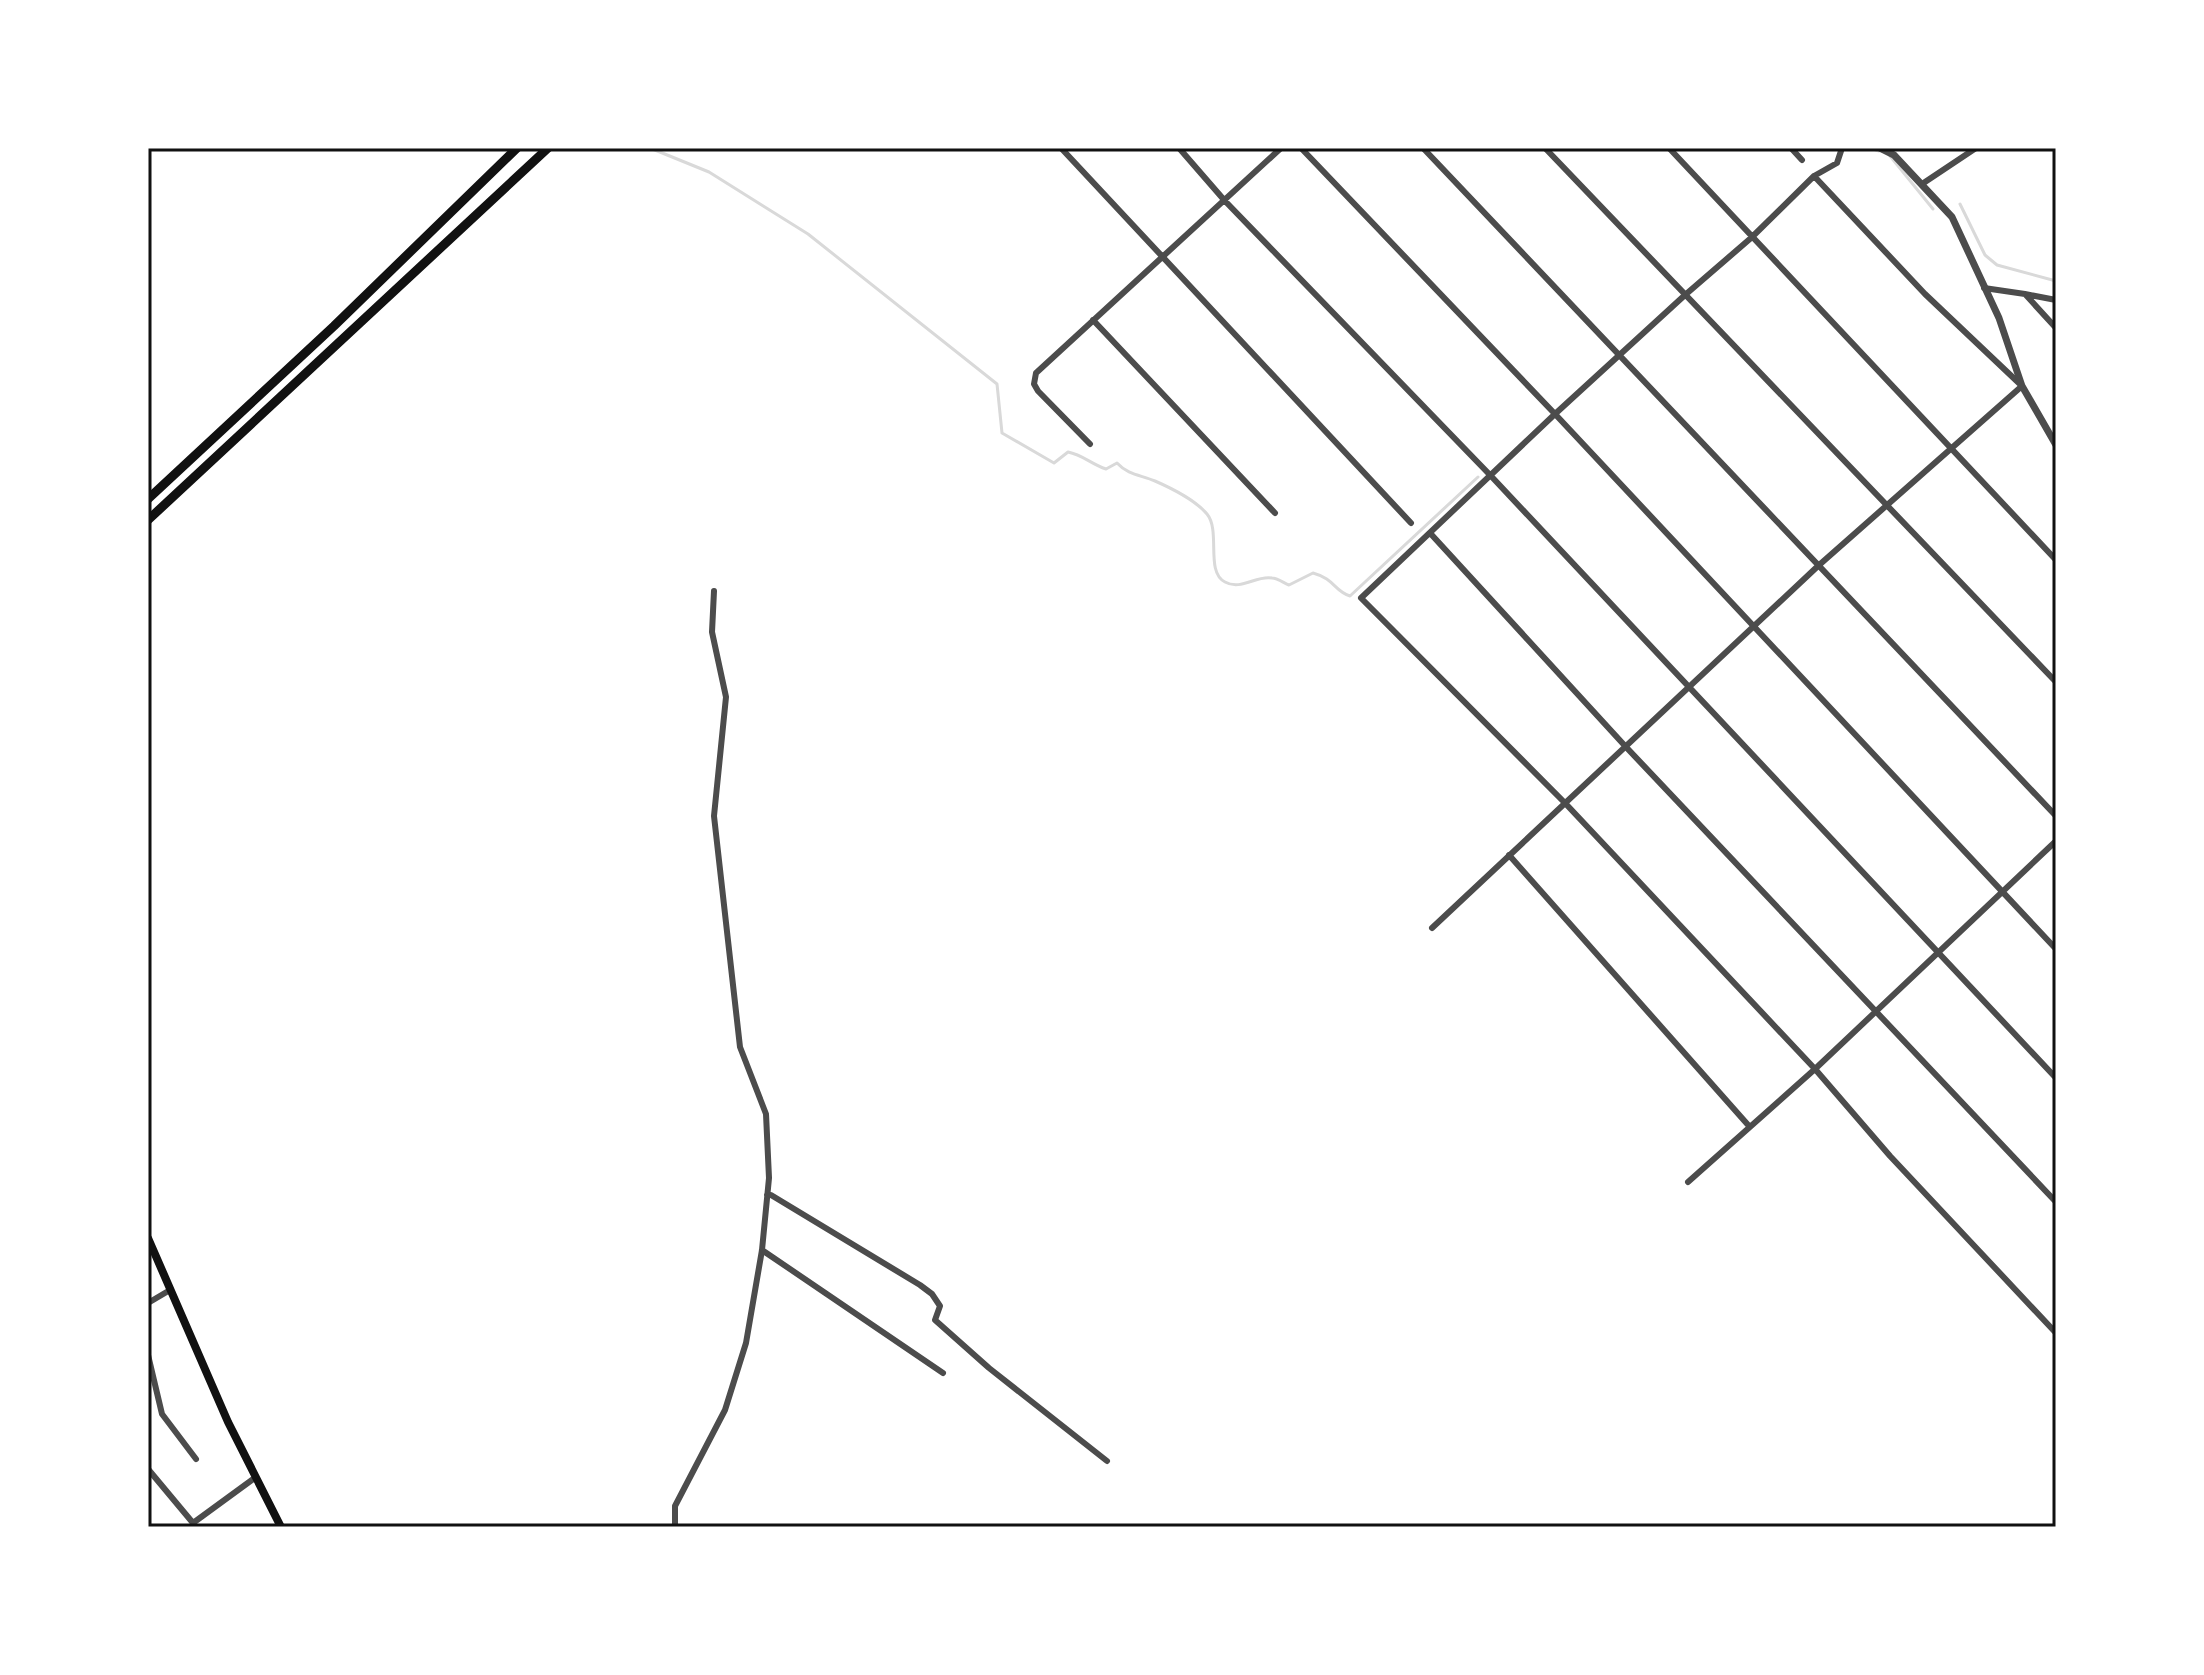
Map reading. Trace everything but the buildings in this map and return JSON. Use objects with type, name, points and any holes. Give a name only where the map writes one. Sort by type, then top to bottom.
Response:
[{"type":"highway","points":[[148,499],[334,326],[517,148]]},
{"type":"highway","points":[[148,520],[548,148]]},
{"type":"main road","points":[[148,1238],[228,1422],[281,1527]]},
{"type":"street","points":[[1061,148],[1411,523]]},
{"type":"street","points":[[1179,148],[1225,201],[1491,476],[2056,1078]]},
{"type":"street","points":[[1090,444],[1034,384],[1036,373],[1281,148]]},
{"type":"street","points":[[1301,148],[2056,949]]},
{"type":"street","points":[[1423,148],[2056,816]]},
{"type":"street","points":[[1545,148],[2056,682]]},
{"type":"street","points":[[1669,148],[2056,560]]},
{"type":"street","points":[[1791,148],[1802,160]]},
{"type":"street","points":[[1880,148],[1894,155],[1952,217],[1999,318],[2022,386],[2056,445]]},
{"type":"street","points":[[1922,184],[1976,148]]},
{"type":"street","points":[[1841,152],[1833,166],[1814,176],[1751,238],[1555,414],[1361,598],[1565,803],[1815,1069],[1890,1156],[2056,1333]]},
{"type":"street","points":[[1814,176],[1925,294],[2022,386]]},
{"type":"street","points":[[1984,288],[2056,300]]},
{"type":"street","points":[[2025,294],[2056,328]]},
{"type":"street","points":[[1093,320],[1275,513]]},
{"type":"street","points":[[1432,928],[1818,566],[2022,386]]},
{"type":"street","points":[[1430,533],[1626,747],[2056,1202]]},
{"type":"street","points":[[675,1527],[675,1506],[725,1410],[746,1343],[762,1250],[767,1195],[766,1114],[740,1047],[714,816],[726,697],[712,632],[714,591]]},
{"type":"street","points":[[1688,1182],[1815,1069],[2056,841]]},
{"type":"street","points":[[1509,855],[1749,1126]]},
{"type":"street","points":[[767,1195],[932,1294],[940,1306],[935,1320],[989,1368],[1107,1461]]},
{"type":"street","points":[[762,1250],[943,1373]]},
{"type":"street","points":[[148,1303],[170,1290]]},
{"type":"street","points":[[148,1355],[162,1414],[196,1459]]},
{"type":"street","points":[[148,1469],[193,1523],[256,1477]]},
{"type":"waterway","points":[[650,148],[709,172],[808,234],[997,384],[1002,433],[1054,463],[1068,452],[1106,469],[1117,463],[1196,504],[1211,521],[1216,570],[1225,582],[1237,585],[1266,578],[1289,585],[1313,573],[1326,578],[1350,596],[1478,477]]},
{"type":"waterway","points":[[1870,148],[1879,151]]},
{"type":"waterway","points":[[1890,156],[1933,209]]},
{"type":"waterway","points":[[1960,204],[1985,255],[1997,265],[2056,281]]}]
